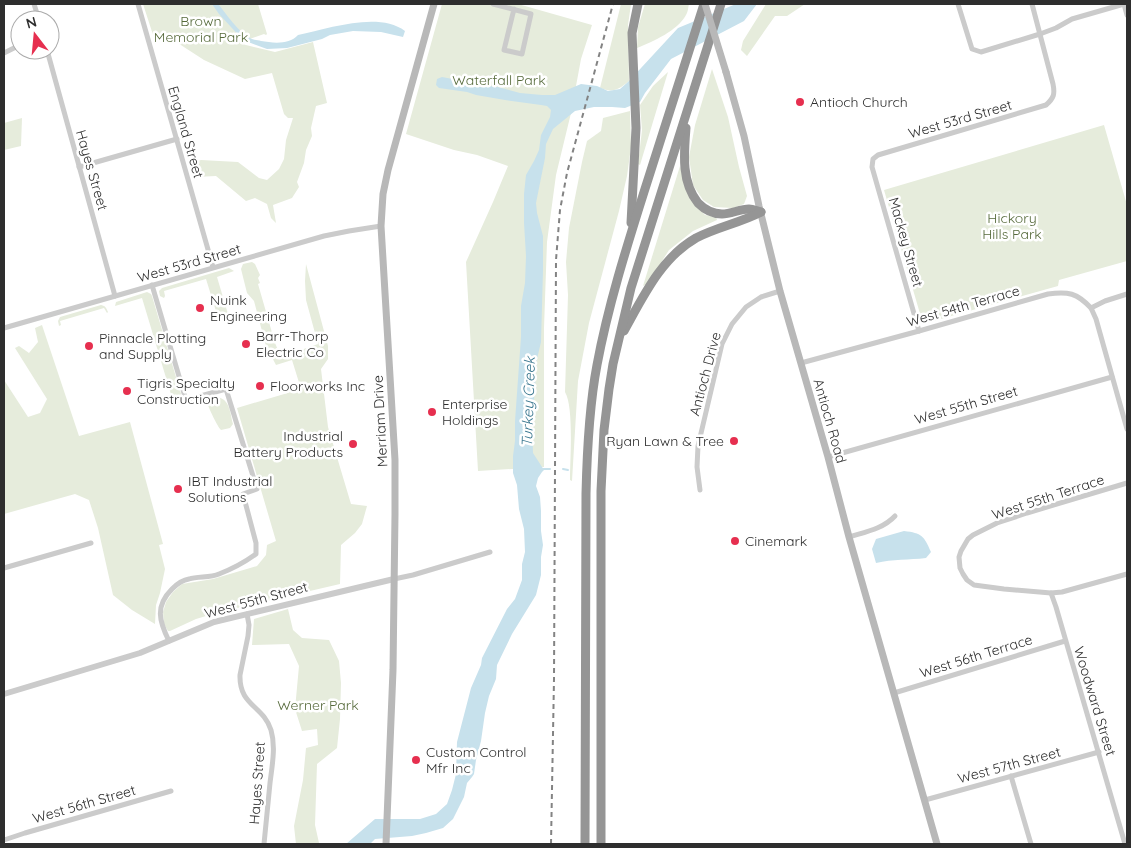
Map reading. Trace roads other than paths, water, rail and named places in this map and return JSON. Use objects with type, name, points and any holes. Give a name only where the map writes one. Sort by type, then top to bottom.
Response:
[{"type":"highway","points":[[630,237],[636,142],[632,45],[638,4]]},
{"type":"highway","points":[[586,844],[586,462],[597,365],[612,298],[630,237],[705,4]]},
{"type":"highway","points":[[601,844],[602,462],[609,389],[631,288],[721,4]]},
{"type":"highway","points":[[688,108],[684,164],[688,184],[695,199],[707,211],[714,213],[722,214],[748,209],[761,212]]},
{"type":"highway","points":[[618,341],[652,282],[674,254],[696,238],[761,212]]},
{"type":"main road","name":"Merriam Drive","points":[[386,843],[393,670],[395,460],[381,226],[383,194],[388,170],[434,4]]},
{"type":"main road","name":"Antioch Road","points":[[705,4],[744,136],[780,290],[937,844]]},
{"type":"street","name":"England Street","points":[[138,4],[214,267]]},
{"type":"street","points":[[493,4],[514,9],[531,14],[522,54],[504,50],[514,9]]},
{"type":"street","points":[[958,4],[972,49],[981,52],[1040,34],[1072,19],[1124,4],[1127,15]]},
{"type":"street","points":[[1032,4],[1040,34]]},
{"type":"street","name":"West 53rd Street","points":[[873,158],[878,154],[1046,105],[1053,100],[1055,92],[1040,34]]},
{"type":"street","name":"Hayes Street","points":[[50,60],[116,296]]},
{"type":"street","points":[[79,167],[177,139]]},
{"type":"street","name":"Mackey Street","points":[[873,158],[872,167],[920,330]]},
{"type":"street","name":"West 53rd Street","points":[[4,328],[324,236],[381,226]]},
{"type":"street","points":[[152,285],[186,400],[226,389],[257,489],[243,494],[256,543],[256,554],[245,562],[218,575],[188,579],[179,583],[170,591],[160,609],[162,627],[169,641]]},
{"type":"street","name":"Antioch Drive","points":[[700,490],[696,467],[698,446],[722,344],[732,324],[746,307],[761,297],[780,290]]},
{"type":"street","name":"West 54th Terrace","points":[[801,363],[1048,294],[1070,293],[1080,298],[1091,308]]},
{"type":"street","points":[[1127,294],[1091,308],[1127,429]]},
{"type":"street","name":"West 55th Street","points":[[828,457],[1112,377]]},
{"type":"street","name":"West 55th Terrace","points":[[1051,593],[974,585],[967,580],[960,568],[959,558],[968,539],[997,524],[1027,512],[1127,484]]},
{"type":"street","points":[[849,537],[888,523],[895,516]]},
{"type":"street","points":[[4,568],[91,543]]},
{"type":"street","name":"West 55th Street","points":[[4,694],[140,653],[214,622],[413,575],[490,552]]},
{"type":"street","points":[[1051,593],[1062,592],[1127,574]]},
{"type":"street","name":"Woodward Street","points":[[1051,593],[1125,844]]},
{"type":"street","name":"Hayes Street","points":[[247,614],[249,625],[240,683],[246,699],[268,723],[274,748],[264,844]]},
{"type":"street","name":"West 56th Terrace","points":[[894,693],[1066,642]]},
{"type":"street","name":"West 57th Street","points":[[925,800],[1098,752]]},
{"type":"street","points":[[1011,776],[1031,844]]},
{"type":"street","name":"West 56th Street","points":[[4,840],[171,791]]},
{"type":"water","points":[[212,4],[218,4],[246,35],[266,42],[286,42],[298,35],[353,23],[381,22],[394,25],[405,31],[403,37],[381,32],[353,31],[330,35],[322,39],[287,48],[267,49],[243,40]]},
{"type":"water","name":"Turkey Creek","points":[[736,4],[757,4],[744,21],[671,59],[640,102],[625,108],[594,107],[575,111],[553,129],[546,144],[536,203],[543,236],[543,270],[541,342],[537,359],[532,426],[533,453],[544,470],[538,478],[536,486],[540,497],[543,545],[541,575],[536,595],[512,634],[497,665],[496,679],[485,713],[474,774],[467,783],[464,797],[453,819],[443,828],[426,833],[375,839],[370,844],[346,844],[375,819],[420,819],[436,814],[447,804],[456,774],[457,742],[471,688],[482,658],[507,609],[515,599],[522,580],[522,564],[525,552],[524,529],[519,509],[517,485],[513,473],[513,456],[521,337],[521,306],[525,283],[524,194],[526,175],[539,150],[541,135],[550,117],[551,110],[547,106],[439,88],[436,85],[437,79],[442,77],[479,87],[494,86],[520,93],[542,95],[555,95],[581,84],[597,86],[608,91],[620,89],[678,28]]},
{"type":"water","points":[[904,531],[922,536],[931,552],[926,558],[876,563],[872,549],[876,539]]},
{"type":"waterway","points":[[543,469],[550,469]]},
{"type":"waterway","points":[[563,469],[568,470]]},
{"type":"railway","points":[[551,844],[554,679],[556,260],[560,210],[567,173],[613,4]]},
{"type":"place","name":"Antioch Church","points":[[800,102]]},
{"type":"place","name":"Nuink Engineering","points":[[200,308]]},
{"type":"place","name":"Barr-Thorp Electric Co","points":[[246,344]]},
{"type":"place","name":"Pinnacle Plotting and Supply","points":[[89,346]]},
{"type":"place","name":"Floorworks Inc","points":[[260,386]]},
{"type":"place","name":"Tigris Specialty Construction","points":[[127,391]]},
{"type":"place","name":"Enterprise Holdings","points":[[432,412]]},
{"type":"place","name":"Ryan Lawn & Tree","points":[[734,441]]},
{"type":"place","name":"Industrial Battery Products","points":[[353,444]]},
{"type":"place","name":"IBT Industrial Solutions","points":[[178,489]]},
{"type":"place","name":"Cinemark","points":[[735,541]]},
{"type":"place","name":"Custom Control Mfr Inc","points":[[416,760]]},
{"type":"park label","name":"Brown Memorial Park","points":[[201,30]]},
{"type":"park label","name":"Waterfall Park","points":[[499,80]]},
{"type":"park label","name":"Hickory Hills Park","points":[[1012,226]]},
{"type":"park label","name":"Werner Park","points":[[318,705]]}]
